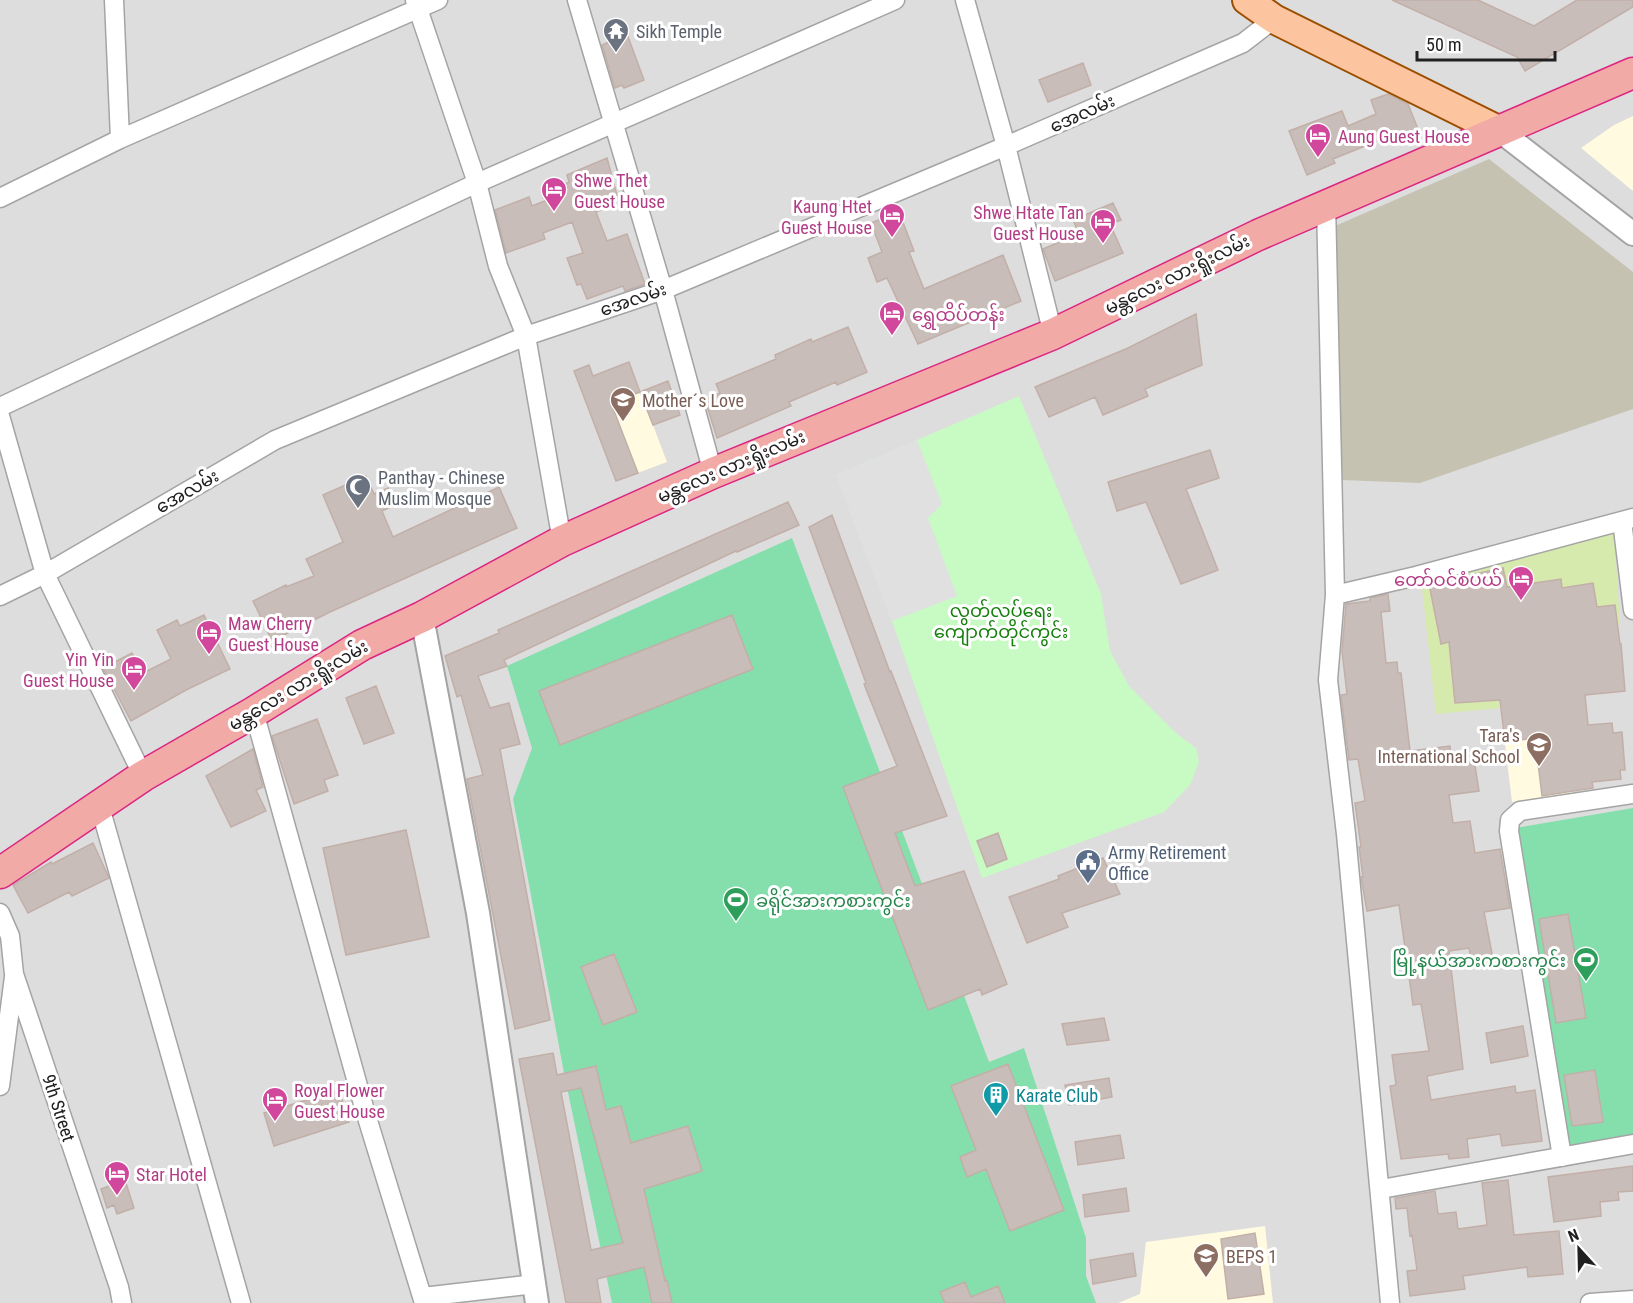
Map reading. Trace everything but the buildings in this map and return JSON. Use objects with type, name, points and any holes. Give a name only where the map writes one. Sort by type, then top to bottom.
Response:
[{"type":"highway","name":"မန္တလေး လားရှိုးလမ်း","points":[[0,873],[143,776],[254,712],[362,645],[422,617],[562,541],[713,473],[1053,333],[1326,204],[1633,73]]},
{"type":"main road","points":[[1247,0],[1274,19],[1500,131]]},
{"type":"street","points":[[114,0],[120,139]]},
{"type":"street","points":[[0,198],[120,139],[416,4],[438,0]]},
{"type":"street","points":[[577,0],[663,290],[713,473]]},
{"type":"street","points":[[0,407],[477,183],[895,0]]},
{"type":"street","points":[[965,0],[1006,146],[1053,333]]},
{"type":"street","points":[[416,4],[477,183],[498,266],[526,336],[562,541]]},
{"type":"street","name":"အေလမ်း","points":[[0,596],[45,574],[275,440],[526,336],[663,290],[1006,146],[1243,43],[1274,19]]},
{"type":"street","points":[[1500,131],[1633,234]]},
{"type":"street","points":[[1326,204],[1335,595],[1328,680],[1347,845],[1390,1303]]},
{"type":"street","points":[[0,416],[45,574],[143,776]]},
{"type":"street","points":[[1335,595],[1416,576],[1627,519],[1633,610]]},
{"type":"street","points":[[254,712],[364,1111],[423,1300],[536,1293],[478,913],[422,617]]},
{"type":"street","points":[[1562,1157],[1511,842],[1510,820],[1520,812],[1633,794]]},
{"type":"street","points":[[100,807],[241,1303]]},
{"type":"street","name":"9th Street","points":[[0,913],[10,936],[14,974],[119,1287],[122,1303]]},
{"type":"street","points":[[0,1086],[14,974]]},
{"type":"street","points":[[1381,1189],[1633,1144]]},
{"type":"street","points":[[1590,1303],[1633,1300]]},
{"type":"shaded area","points":[[0,0],[1633,0],[1633,1303],[0,1303]]},
{"type":"shaded area","points":[[1633,116],[1633,191],[1581,148],[1614,125]]},
{"type":"shaded area","points":[[1489,159],[1633,272],[1633,409],[1420,483],[1341,480],[1335,226]]},
{"type":"shaded area","name":"Mother´s Love","points":[[629,362],[667,462],[616,481],[574,371],[589,365],[594,376]]},
{"type":"shaded area","points":[[917,440],[942,504],[928,518],[957,596],[892,621],[836,475]]},
{"type":"shaded area","name":"Tara's International School","points":[[1561,704],[1573,793],[1512,802],[1502,720],[1535,715]]},
{"type":"shaded area","name":"BEPS 1","points":[[1265,1226],[1273,1303],[1118,1303],[1140,1294],[1146,1242]]},
{"type":"green space","name":"လွတ်လပ်ရေး ကျောက်တိုင်ကွင်း","points":[[1019,396],[1101,594],[1110,651],[1129,686],[1177,734],[1196,748],[1199,762],[1190,785],[1164,812],[982,878],[892,621],[836,475]]},
{"type":"green space","name":"တော်ဝင်စံပယ်","points":[[1614,530],[1620,625],[1558,632],[1564,702],[1436,714],[1421,579]]},
{"type":"green space","name":"ခရိုင်အားကစားကွင်း","points":[[792,538],[989,1062],[1024,1048],[1086,1238],[1086,1276],[1096,1303],[612,1303],[564,1073],[513,799],[532,748],[507,666]]},
{"type":"green space","name":"မြို့နယ်အားကစားကွင်း","points":[[1633,808],[1633,1137],[1565,1150],[1515,828]]},
{"type":"place","name":"Sikh Temple","points":[[616,54]]},
{"type":"place","name":"Aung Guest House","points":[[1318,159]]},
{"type":"place","name":"Shwe Thet Guest House","points":[[554,213]]},
{"type":"place","name":"Kaung Htet Guest House","points":[[892,239]]},
{"type":"place","name":"Shwe Htate Tan Guest House","points":[[1103,245]]},
{"type":"place","name":"ရွှေထိပ်တန်း","points":[[892,337]]},
{"type":"place","name":"Mother´s Love","points":[[623,423]]},
{"type":"place","name":"Panthay - Chinese Muslim Mosque","points":[[358,510]]},
{"type":"place","name":"တော်ဝင်စံပယ်","points":[[1521,602]]},
{"type":"place","name":"Maw Cherry Guest House","points":[[209,656]]},
{"type":"place","name":"Yin Yin Guest House","points":[[134,692]]},
{"type":"place","name":"Tara's International School","points":[[1539,768]]},
{"type":"place","name":"Army Retirement Office","points":[[1088,885]]},
{"type":"place","name":"ခရိုင်အားကစားကွင်း","points":[[736,923]]},
{"type":"place","name":"မြို့နယ်အားကစားကွင်း","points":[[1586,983]]},
{"type":"place","name":"Karate Club","points":[[996,1118]]},
{"type":"place","name":"Royal Flower Guest House","points":[[275,1123]]},
{"type":"place","name":"Star Hotel","points":[[117,1197]]},
{"type":"place","name":"BEPS 1","points":[[1206,1279]]}]
